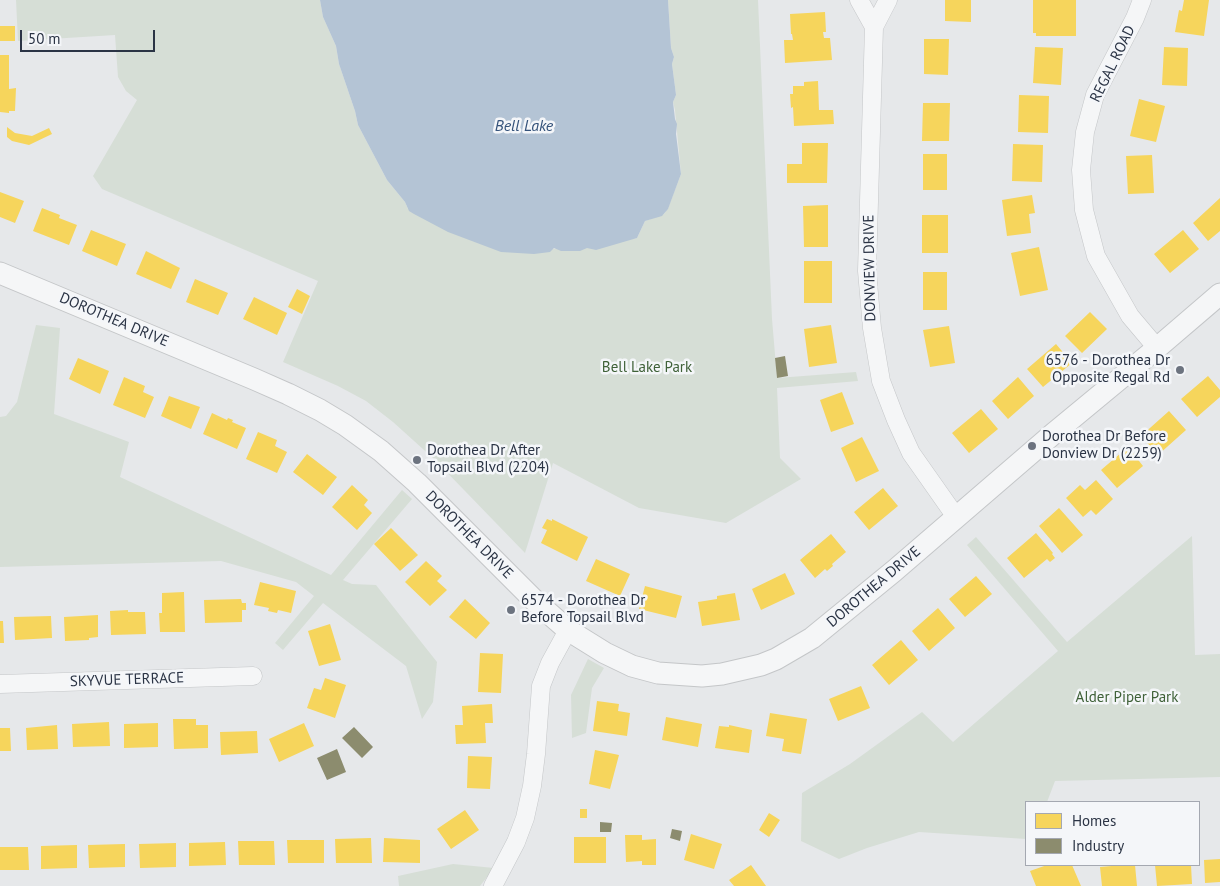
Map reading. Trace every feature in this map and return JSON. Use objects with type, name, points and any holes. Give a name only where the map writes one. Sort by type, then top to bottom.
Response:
[{"type":"street","points":[[859,0],[874,27]]},
{"type":"street","name":"DONVIEW DRIVE","points":[[888,0],[874,27],[867,271],[872,328],[881,381],[896,420],[911,452],[956,518]]},
{"type":"street","name":"REGAL ROAD","points":[[1142,0],[1095,95],[1084,132],[1081,170],[1084,210],[1096,256],[1130,316],[1157,348]]},
{"type":"street","name":"DOROTHEA DRIVE","points":[[0,273],[288,394],[345,425],[381,451],[418,483],[536,602],[568,630],[632,666],[658,673],[702,676],[748,669],[776,659],[812,638],[1220,294]]},
{"type":"street","points":[[501,884],[525,818],[532,786],[541,686],[550,663],[568,630]]},
{"type":"street","name":"SKYVUE TERRACE","points":[[0,684],[253,676]]},
{"type":"green space","name":"Bell Lake Park","points":[[16,0],[320,0],[323,17],[336,46],[339,64],[358,125],[387,180],[405,202],[408,209],[552,249],[637,238],[645,221],[664,214],[668,208],[681,174],[673,102],[676,95],[668,0],[758,0],[772,319],[777,378],[856,372],[858,381],[777,388],[780,458],[801,479],[726,523],[639,508],[553,463],[525,553],[434,459],[393,422],[366,401],[338,386],[283,362],[318,281],[102,189],[93,176],[137,100],[126,91],[118,77],[115,35],[18,41]]},
{"type":"green space","points":[[36,325],[60,328],[54,414],[129,442],[120,477],[331,575],[402,490],[412,499],[343,580],[352,584],[376,585],[437,662],[433,702],[422,719],[406,666],[323,603],[283,650],[275,643],[314,596],[296,582],[221,561],[0,567],[0,417],[6,416],[17,402]]},
{"type":"green space","name":"Alder Piper Park","points":[[1192,536],[1195,655],[1220,654],[1220,777],[1055,781],[1047,801],[1025,801],[1025,839],[919,832],[839,859],[801,841],[802,793],[850,764],[922,712],[953,742],[1058,651],[967,545],[976,537],[1067,642]]},
{"type":"green space","points":[[588,659],[604,668],[592,688],[586,733],[572,738],[571,695]]},
{"type":"green space","points":[[453,864],[494,868],[480,886],[399,886],[398,876]]},
{"type":"water","name":"Bell Lake","points":[[320,0],[668,0],[676,95],[673,102],[677,124],[676,134],[681,174],[668,209],[662,216],[645,221],[637,238],[596,250],[587,248],[580,251],[561,251],[554,248],[550,252],[534,254],[501,252],[448,232],[409,211],[405,202],[387,180],[358,125],[339,64],[336,46],[323,17]]},
{"type":"building: Homes","points":[[945,0],[971,0],[971,22],[945,21]]},
{"type":"building: Homes","points":[[1033,0],[1076,0],[1076,36],[1036,36],[1036,33],[1033,33]]},
{"type":"building: Homes","points":[[1184,0],[1209,0],[1204,36],[1175,32],[1179,10],[1182,11]]},
{"type":"building: Homes","points":[[825,12],[826,32],[823,32],[824,38],[830,38],[832,60],[785,63],[784,40],[793,40],[790,14]]},
{"type":"building: Homes","points":[[0,26],[15,26],[15,41],[0,41]]},
{"type":"building: Homes","points":[[924,39],[949,39],[948,75],[924,74]]},
{"type":"building: Homes","points":[[1035,47],[1063,48],[1061,85],[1033,83]]},
{"type":"building: Homes","points":[[1164,47],[1188,48],[1187,86],[1162,85]]},
{"type":"building: Homes","points":[[0,55],[9,55],[9,89],[16,88],[15,111],[9,111],[9,113],[0,112]]},
{"type":"building: Homes","points":[[818,81],[819,110],[833,110],[834,124],[794,126],[790,94],[793,94],[793,86],[804,86],[804,82]]},
{"type":"building: Homes","points":[[1019,95],[1049,96],[1048,133],[1018,132]]},
{"type":"building: Homes","points":[[1139,99],[1165,106],[1156,142],[1130,136]]},
{"type":"building: Homes","points":[[923,103],[950,103],[949,141],[922,141]]},
{"type":"building: Homes","points":[[7,127],[15,133],[32,136],[49,128],[52,134],[29,145],[12,141],[7,137]]},
{"type":"building: Homes","points":[[802,143],[828,143],[827,183],[787,183],[787,164],[802,164]]},
{"type":"building: Homes","points":[[1013,144],[1043,145],[1042,182],[1012,181]]},
{"type":"building: Homes","points":[[923,154],[947,154],[947,190],[923,190]]},
{"type":"building: Homes","points":[[1152,155],[1154,193],[1128,194],[1126,156]]},
{"type":"building: Homes","points":[[0,192],[24,201],[15,223],[0,217]]},
{"type":"building: Homes","points":[[1032,195],[1035,213],[1029,214],[1031,233],[1007,236],[1002,200]]},
{"type":"building: Homes","points":[[1220,198],[1220,231],[1208,241],[1193,223]]},
{"type":"building: Homes","points":[[828,205],[828,247],[804,247],[803,206]]},
{"type":"building: Homes","points":[[42,208],[60,215],[59,218],[77,225],[69,245],[33,231]]},
{"type":"building: Homes","points":[[922,215],[948,215],[948,253],[922,253]]},
{"type":"building: Homes","points":[[91,230],[126,244],[117,266],[82,251]]},
{"type":"building: Homes","points":[[1183,230],[1199,249],[1170,273],[1154,254]]},
{"type":"building: Homes","points":[[1039,247],[1048,290],[1020,296],[1011,253]]},
{"type":"building: Homes","points":[[146,251],[180,268],[171,289],[136,274]]},
{"type":"building: Homes","points":[[804,261],[832,261],[832,303],[804,303]]},
{"type":"building: Homes","points":[[923,272],[947,272],[947,310],[923,310]]},
{"type":"building: Homes","points":[[195,279],[228,293],[218,315],[186,302]]},
{"type":"building: Homes","points":[[297,289],[310,296],[302,314],[288,307]]},
{"type":"building: Homes","points":[[254,297],[287,313],[277,335],[243,319]]},
{"type":"building: Homes","points":[[1090,312],[1107,329],[1082,353],[1065,336]]},
{"type":"building: Homes","points":[[831,325],[837,363],[809,367],[804,329]]},
{"type":"building: Homes","points":[[949,326],[955,363],[930,367],[923,330]]},
{"type":"building: Homes","points":[[1056,344],[1072,363],[1043,387],[1027,369]]},
{"type":"building: Homes","points":[[78,358],[109,371],[100,394],[69,379]]},
{"type":"building: Homes","points":[[1208,376],[1220,390],[1220,397],[1197,417],[1181,399]]},
{"type":"building: Homes","points":[[124,377],[145,386],[143,392],[154,397],[145,418],[113,405]]},
{"type":"building: Homes","points":[[1018,377],[1034,396],[1008,419],[992,401]]},
{"type":"building: Homes","points":[[842,392],[854,424],[831,432],[820,400]]},
{"type":"building: Homes","points":[[169,396],[200,407],[191,429],[161,416]]},
{"type":"building: Homes","points":[[981,409],[998,429],[969,453],[952,433]]},
{"type":"building: Homes","points":[[1169,411],[1186,430],[1158,455],[1141,436]]},
{"type":"building: Homes","points":[[212,413],[227,420],[228,418],[233,420],[232,422],[246,428],[237,449],[203,434]]},
{"type":"building: Homes","points":[[258,432],[277,440],[275,446],[287,452],[277,473],[246,459]]},
{"type":"building: Homes","points":[[862,437],[879,471],[856,482],[841,448]]},
{"type":"building: Homes","points":[[1128,447],[1143,466],[1117,488],[1101,470]]},
{"type":"building: Homes","points":[[307,454],[337,477],[323,495],[293,472]]},
{"type":"building: Homes","points":[[1096,480],[1113,499],[1096,515],[1091,510],[1083,517],[1066,498],[1080,485],[1085,490]]},
{"type":"building: Homes","points":[[352,485],[368,500],[364,505],[372,513],[357,530],[332,507]]},
{"type":"building: Homes","points":[[883,488],[898,506],[869,530],[854,512]]},
{"type":"building: Homes","points":[[1059,508],[1083,535],[1062,553],[1039,526]]},
{"type":"building: Homes","points":[[547,519],[552,521],[552,519],[588,537],[577,561],[541,543],[547,530],[542,528]]},
{"type":"building: Homes","points":[[391,528],[418,555],[400,571],[374,544]]},
{"type":"building: Homes","points":[[1036,533],[1055,558],[1050,562],[1047,559],[1024,578],[1007,558]]},
{"type":"building: Homes","points":[[831,534],[846,552],[832,564],[833,566],[827,571],[825,569],[815,578],[800,560]]},
{"type":"building: Homes","points":[[596,559],[630,574],[620,596],[586,581]]},
{"type":"building: Homes","points":[[426,561],[442,576],[437,581],[447,590],[430,606],[405,582]]},
{"type":"building: Homes","points":[[785,573],[795,594],[761,610],[752,589]]},
{"type":"building: Homes","points":[[976,576],[992,594],[965,617],[949,599]]},
{"type":"building: Homes","points":[[260,582],[296,591],[291,613],[278,610],[277,613],[268,611],[269,608],[254,605]]},
{"type":"building: Homes","points":[[645,586],[682,596],[676,618],[639,609]]},
{"type":"building: Homes","points":[[184,592],[185,632],[160,632],[159,613],[162,613],[162,593]]},
{"type":"building: Homes","points":[[735,593],[740,620],[702,626],[698,602],[717,599],[717,596]]},
{"type":"building: Homes","points":[[241,599],[242,603],[246,603],[246,610],[242,610],[242,622],[205,623],[204,600]]},
{"type":"building: Homes","points":[[465,599],[490,623],[476,639],[449,617]]},
{"type":"building: Homes","points":[[938,608],[955,628],[929,651],[912,631]]},
{"type":"building: Homes","points":[[128,610],[128,612],[145,612],[146,634],[111,635],[110,611]]},
{"type":"building: Homes","points":[[98,615],[98,637],[89,638],[89,640],[65,641],[64,617]]},
{"type":"building: Homes","points":[[51,616],[52,638],[15,640],[14,617]]},
{"type":"building: Homes","points":[[0,621],[3,621],[4,643],[0,643]]},
{"type":"building: Homes","points":[[330,624],[341,660],[319,666],[308,631]]},
{"type":"building: Homes","points":[[901,640],[918,660],[889,685],[872,665]]},
{"type":"building: Homes","points":[[480,653],[503,654],[501,693],[478,692]]},
{"type":"building: Homes","points":[[325,678],[346,685],[335,718],[307,708],[314,688],[321,690]]},
{"type":"building: Homes","points":[[861,686],[870,708],[838,721],[829,699]]},
{"type":"building: Homes","points":[[597,701],[619,704],[618,711],[630,713],[627,736],[593,731]]},
{"type":"building: Homes","points":[[492,704],[493,723],[485,723],[486,743],[456,744],[455,725],[463,725],[462,706]]},
{"type":"building: Homes","points":[[770,713],[807,719],[801,754],[782,751],[784,739],[766,736]]},
{"type":"building: Homes","points":[[666,717],[702,724],[698,747],[662,740]]},
{"type":"building: Homes","points":[[173,719],[196,719],[196,725],[208,725],[208,748],[174,749]]},
{"type":"building: Homes","points":[[109,722],[110,746],[73,747],[72,724]]},
{"type":"building: Homes","points":[[158,723],[158,747],[124,748],[124,724]]},
{"type":"building: Homes","points":[[304,723],[314,746],[279,762],[269,739]]},
{"type":"building: Homes","points":[[57,725],[58,749],[27,750],[26,728]]},
{"type":"building: Homes","points":[[729,725],[752,730],[749,753],[715,748],[719,726],[729,727]]},
{"type":"building: Homes","points":[[0,728],[10,728],[11,751],[0,751]]},
{"type":"building: Homes","points":[[257,731],[258,753],[221,755],[220,732]]},
{"type":"building: Homes","points":[[595,750],[619,755],[610,789],[589,784]]},
{"type":"building: Homes","points":[[468,756],[492,757],[490,789],[467,788]]},
{"type":"building: Homes","points":[[580,809],[587,809],[587,818],[580,818]]},
{"type":"building: Homes","points":[[465,810],[479,830],[451,849],[437,829]]},
{"type":"building: Homes","points":[[769,813],[780,820],[769,837],[759,830]]},
{"type":"building: Homes","points":[[691,834],[722,844],[714,869],[684,860]]},
{"type":"building: Homes","points":[[625,835],[642,835],[642,840],[656,839],[656,865],[642,865],[642,861],[626,862]]},
{"type":"building: Homes","points":[[574,837],[606,837],[606,863],[574,863]]},
{"type":"building: Homes","points":[[371,838],[372,863],[336,863],[335,839]]},
{"type":"building: Homes","points":[[384,838],[420,840],[420,863],[383,862]]},
{"type":"building: Homes","points":[[287,840],[324,840],[324,863],[288,863]]},
{"type":"building: Homes","points":[[238,841],[274,841],[275,865],[239,865]]},
{"type":"building: Homes","points":[[225,842],[226,865],[189,866],[189,843]]},
{"type":"building: Homes","points":[[176,843],[176,867],[140,868],[139,844]]},
{"type":"building: Homes","points":[[125,844],[125,867],[89,868],[88,845]]},
{"type":"building: Homes","points":[[77,845],[77,868],[41,869],[41,846]]},
{"type":"building: Homes","points":[[0,847],[28,847],[29,870],[0,870]]},
{"type":"building: Homes","points":[[1220,859],[1220,882],[1205,883],[1204,860]]},
{"type":"building: Homes","points":[[751,865],[766,886],[734,886],[729,880]]},
{"type":"building: Homes","points":[[1044,866],[1072,866],[1081,886],[1036,886],[1030,871]]},
{"type":"building: Homes","points":[[1135,866],[1137,886],[1102,886],[1100,867]]},
{"type":"building: Homes","points":[[1155,866],[1191,866],[1192,884],[1157,886]]},
{"type":"building: Industry","points":[[785,356],[788,376],[777,378],[775,358]]},
{"type":"building: Industry","points":[[354,727],[373,747],[362,758],[342,738]]},
{"type":"building: Industry","points":[[337,749],[346,772],[327,780],[317,758]]},
{"type":"building: Industry","points":[[600,822],[612,823],[611,832],[600,832]]},
{"type":"building: Industry","points":[[672,829],[682,831],[680,841],[670,838]]},
{"type":"place","name":"6576 - Dorothea Dr Opposite Regal Rd","points":[[1180,370]]},
{"type":"place","name":"Dorothea Dr Before Donview Dr (2259)","points":[[1032,446]]},
{"type":"place","name":"Dorothea Dr After Topsail Blvd (2204)","points":[[417,460]]},
{"type":"place","name":"6574 - Dorothea Dr Before Topsail Blvd","points":[[511,610]]}]
